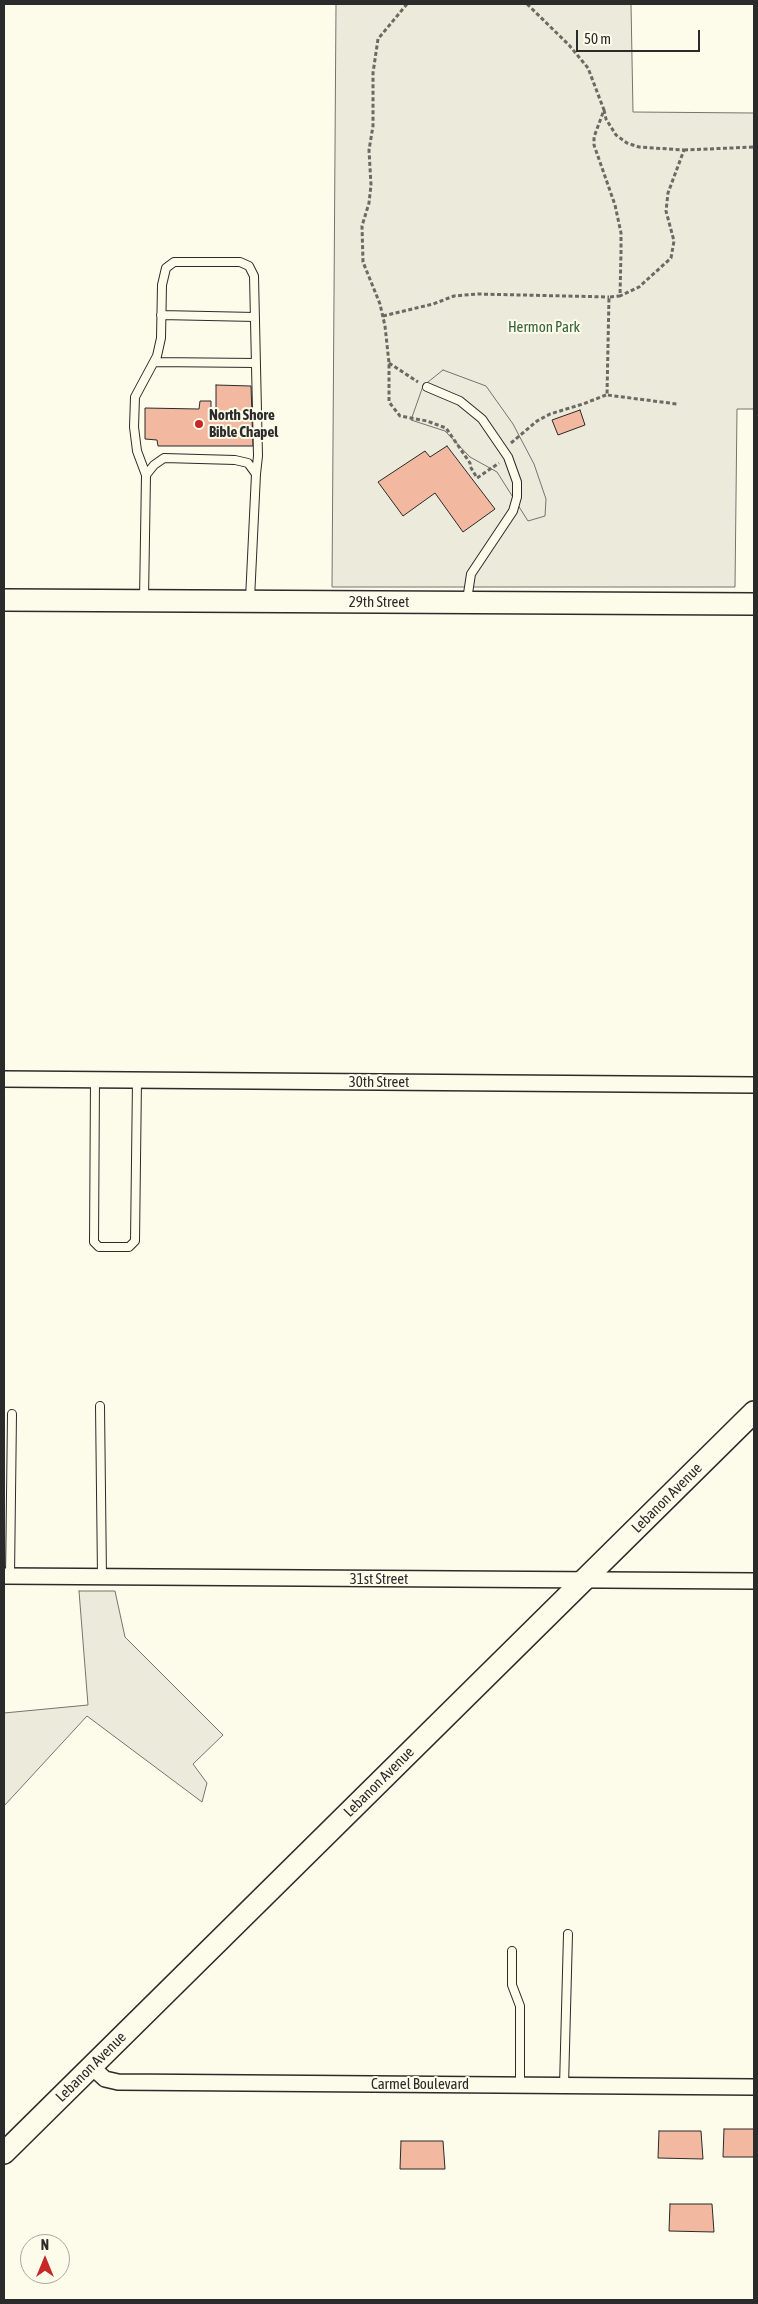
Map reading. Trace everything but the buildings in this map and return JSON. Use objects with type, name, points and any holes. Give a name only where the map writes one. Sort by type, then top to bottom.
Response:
[{"type":"street","name":"29th Street","points":[[4,600],[754,604]]},
{"type":"street","name":"30th Street","points":[[4,1080],[754,1085]]},
{"type":"street","name":"Lebanon Avenue","points":[[5,2148],[92,2066],[754,1412]]},
{"type":"street","name":"31st Street","points":[[7,1576],[754,1581]]},
{"type":"street","name":"Carmel Boulevard","points":[[92,2066],[105,2079],[118,2082],[754,2087]]},
{"type":"lane","points":[[144,600],[146,475],[137,451],[134,427],[135,397],[154,362],[161,338],[162,285],[166,268],[174,262],[240,262],[249,266],[254,276],[256,317],[258,456],[250,601]]},
{"type":"lane","points":[[161,315],[256,317]]},
{"type":"lane","points":[[154,362],[256,363]]},
{"type":"lane","points":[[427,387],[460,401],[482,419],[505,454],[517,482],[517,497],[513,511],[471,574],[466,602]]},
{"type":"lane","points":[[146,475],[154,465],[164,458],[235,460],[248,464],[256,474]]},
{"type":"lane","points":[[95,1080],[94,1242],[100,1247],[129,1247],[135,1241],[136,1080]]},
{"type":"lane","points":[[100,1406],[102,1577]]},
{"type":"lane","points":[[7,1576],[12,1414]]},
{"type":"lane","points":[[564,2086],[568,1934]]},
{"type":"lane","points":[[512,1951],[512,1985],[520,2006],[520,2085]]},
{"type":"path","points":[[407,4],[378,39],[373,73],[373,126],[369,150],[371,186],[369,202],[362,226],[361,244],[362,262],[383,316],[389,363],[389,402],[400,416],[427,421],[446,428],[470,463],[477,478],[505,454],[537,421],[550,414],[606,395],[676,404]]},
{"type":"path","points":[[527,4],[569,45],[588,68],[606,119],[616,135],[627,143],[639,147],[684,150],[754,147]]},
{"type":"path","points":[[604,110],[594,136],[594,144],[616,205],[620,233],[620,296]]},
{"type":"path","points":[[383,316],[433,304],[454,296],[478,294],[609,297],[620,296],[639,287],[671,258],[674,241],[666,211],[668,193],[684,150]]},
{"type":"path","points":[[606,395],[609,297]]},
{"type":"path","points":[[389,363],[427,387]]},
{"type":"green space","name":"Hermon Park","points":[[336,4],[631,4],[633,112],[754,113],[754,409],[737,409],[735,587],[332,587]]},
{"type":"green space","points":[[79,1591],[115,1591],[125,1637],[223,1735],[193,1764],[207,1783],[202,1802],[87,1716],[4,1806],[4,1713],[88,1705]]},
{"type":"shaded area","points":[[443,370],[486,386],[513,424],[534,464],[546,499],[545,516],[528,521],[497,472],[470,457],[445,431],[411,420],[423,386]]},
{"type":"place","name":"North Shore Bible Chapel","points":[[199,424]]}]
